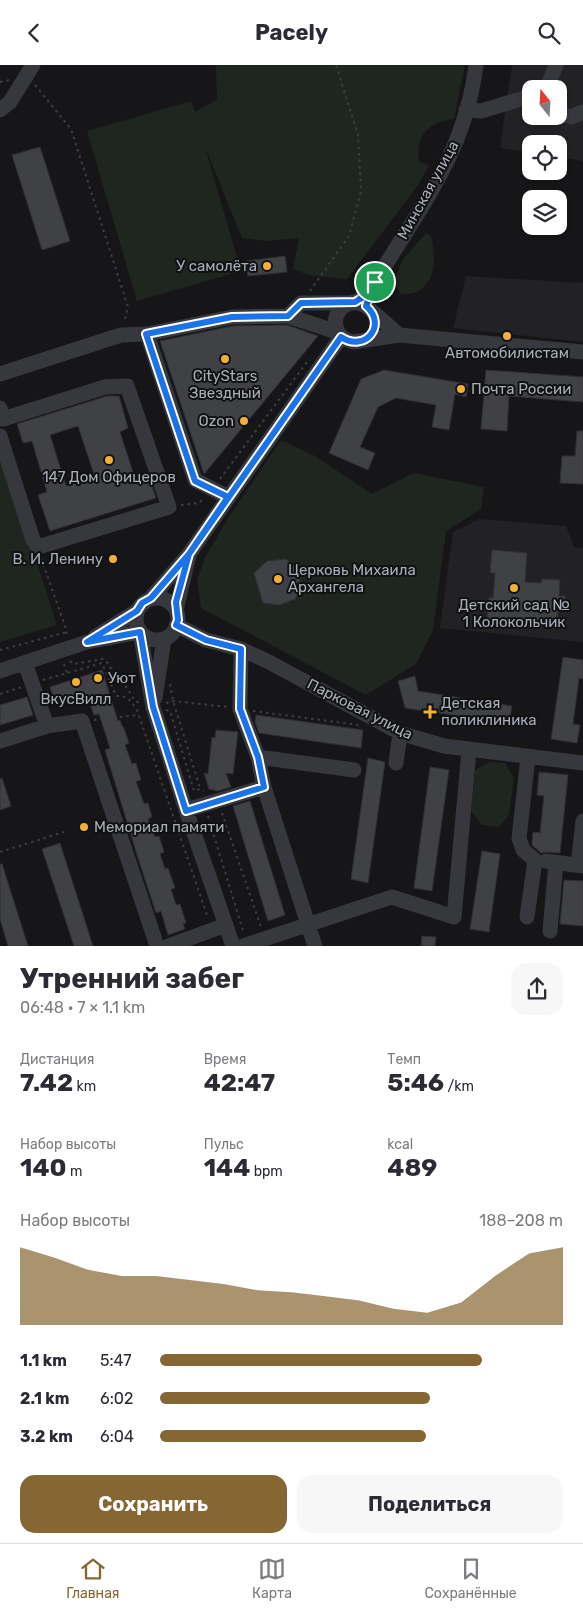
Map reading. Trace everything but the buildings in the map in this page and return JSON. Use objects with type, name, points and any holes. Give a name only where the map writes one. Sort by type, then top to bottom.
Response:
[{"type":"street","name":"Минская улица","points":[[361,305],[441,174],[458,138],[476,65]]},
{"type":"street","points":[[550,80],[556,65]]},
{"type":"street","points":[[0,110],[10,102],[30,70]]},
{"type":"street","points":[[466,110],[480,111],[522,99]]},
{"type":"street","points":[[568,116],[571,117],[583,112]]},
{"type":"street","points":[[288,316],[301,303],[361,305],[399,335]]},
{"type":"street","points":[[341,337],[335,325],[335,319],[341,308],[361,305]]},
{"type":"street","points":[[361,305],[374,317],[374,327],[365,339]]},
{"type":"street","points":[[0,374],[122,335],[146,334],[232,317],[288,316],[331,330],[353,342],[399,335],[583,352]]},
{"type":"street","points":[[146,334],[195,481],[213,488],[228,497]]},
{"type":"street","points":[[233,945],[186,811],[153,707],[140,632],[135,618],[142,603],[151,598],[189,554],[341,337]]},
{"type":"street","points":[[0,436],[33,540],[38,547],[169,507],[126,385],[105,387],[1,416]]},
{"type":"street","points":[[153,707],[164,639],[175,630],[189,554]]},
{"type":"street","points":[[151,598],[162,598],[169,601],[176,617]]},
{"type":"street","points":[[87,642],[137,611]]},
{"type":"street","name":"Парковая улица","points":[[176,617],[206,640],[241,649],[269,662],[400,733],[444,746],[583,763]]},
{"type":"street","points":[[140,632],[147,638],[164,639]]},
{"type":"street","points":[[0,671],[87,642],[140,632]]},
{"type":"street","points":[[241,649],[240,709],[258,757],[264,787],[315,945]]},
{"type":"street","points":[[25,663],[47,726]]},
{"type":"street","points":[[0,741],[47,726],[82,721],[158,945]]},
{"type":"street","points":[[396,763],[400,733]]},
{"type":"street","points":[[243,945],[392,897],[454,917],[469,750]]},
{"type":"street","points":[[258,757],[354,770]]},
{"type":"street","points":[[528,757],[519,838],[523,850],[535,860],[580,865],[583,821]]},
{"type":"street","points":[[186,811],[264,787]]},
{"type":"street","points":[[527,917],[535,860]]},
{"type":"street","points":[[550,931],[556,863]]},
{"type":"street","points":[[168,945],[226,925]]},
{"type":"path","points":[[301,303],[349,236],[361,191],[358,135],[336,65]]},
{"type":"path","points":[[30,70],[71,129],[128,307],[122,335]]},
{"type":"path","points":[[169,507],[199,503],[213,488],[308,360]]},
{"type":"path","points":[[0,650],[67,632]]},
{"type":"path","points":[[77,670],[102,663],[116,696],[128,697],[137,710],[212,931]]},
{"type":"path","points":[[153,707],[172,701],[373,727],[378,721]]},
{"type":"path","points":[[82,721],[138,715]]},
{"type":"path","points":[[0,853],[64,832]]},
{"type":"shaded area","points":[[216,65],[465,65],[454,119],[437,123],[426,131],[422,137],[419,161],[429,166],[416,188],[347,279],[308,275],[293,269],[299,238],[266,241],[242,238],[205,147],[241,271],[137,301],[87,131],[191,101],[195,112],[217,100]]},
{"type":"shaded area","points":[[512,65],[583,65],[583,161],[567,158],[567,135],[522,135],[522,152],[500,148]]},
{"type":"shaded area","points":[[426,233],[431,236],[434,259],[431,275],[428,282],[416,292],[401,294],[393,283],[403,259]]},
{"type":"shaded area","points":[[466,276],[583,283],[583,342],[453,328]]},
{"type":"shaded area","points":[[281,440],[315,456],[372,494],[414,473],[484,487],[481,509],[446,531],[433,630],[416,664],[366,695],[201,608],[197,580],[205,557],[230,515]]},
{"type":"shaded area","points":[[0,447],[57,625],[0,642]]},
{"type":"shaded area","name":"Детский сад № 1 Колокольчик","points":[[479,519],[566,526],[574,547],[583,548],[583,642],[440,628],[453,532]]},
{"type":"shaded area","points":[[489,762],[505,763],[514,778],[509,815],[499,827],[482,825],[471,811],[475,770]]},
{"type":"place","name":"У самолёта","points":[[267,266]]},
{"type":"place","name":"Автомобилистам","points":[[507,336]]},
{"type":"place","name":"CityStars Звездный","points":[[225,359]]},
{"type":"place","name":"Почта России","points":[[461,389]]},
{"type":"place","name":"Ozon","points":[[244,421]]},
{"type":"place","name":"147 Дом Офицеров","points":[[109,460]]},
{"type":"place","name":"В. И. Ленину","points":[[113,559]]},
{"type":"place","name":"Церковь Михаила Архангела","points":[[278,579]]},
{"type":"place","name":"Детский сад № 1 Колокольчик","points":[[514,588]]},
{"type":"place","name":"Уют","points":[[98,678]]},
{"type":"place","name":"ВкусВилл","points":[[76,682]]},
{"type":"place","name":"Детская поликлиника","points":[[430,712]]},
{"type":"place","name":"Мемориал памяти","points":[[84,827]]},
{"type":"route","points":[[375,282],[363,297],[355,302],[301,303],[288,316],[232,317],[146,334],[195,481],[213,488],[228,497],[189,554],[151,598],[142,603],[137,611],[87,642],[140,632],[153,707],[186,811],[264,787],[258,757],[240,709],[241,649],[206,640],[176,625],[178,620],[176,602],[189,554],[201,534],[228,497],[341,337],[353,342],[359,342],[372,332],[375,322],[374,317],[366,306],[375,282]]}]
